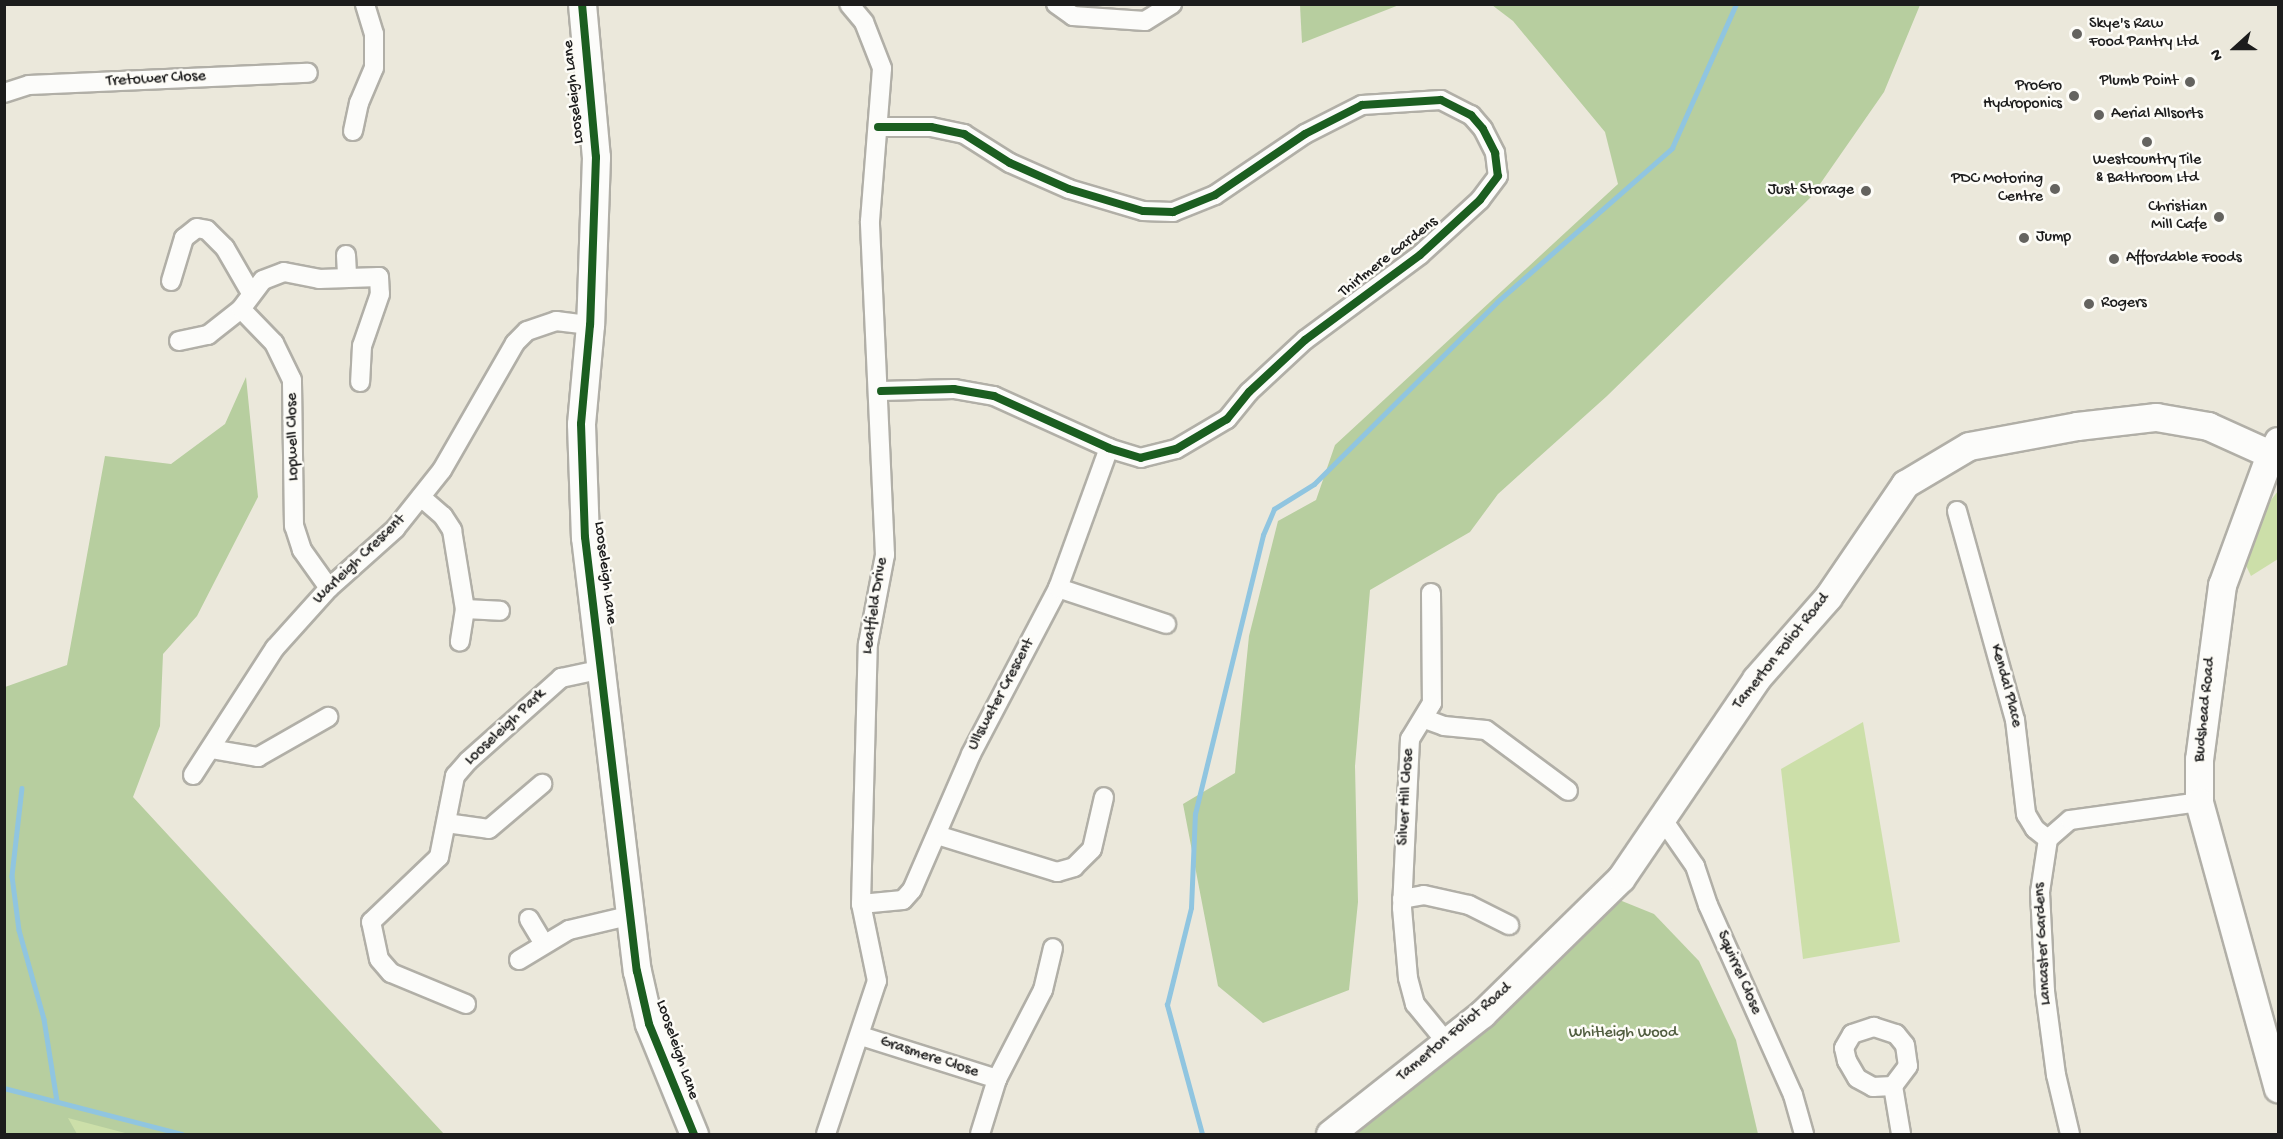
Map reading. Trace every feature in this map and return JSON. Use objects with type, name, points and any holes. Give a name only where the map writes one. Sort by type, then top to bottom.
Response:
[{"type":"street","points":[[353,131],[359,103],[374,69],[374,34],[365,4]]},
{"type":"street","name":"Looseleigh Lane","points":[[582,4],[596,158],[590,325],[580,468],[585,537],[603,669],[638,971],[649,1024],[694,1134]]},
{"type":"street","name":"Leatfield Drive","points":[[826,1134],[861,1036],[877,981],[861,904],[868,644],[885,555],[878,459],[880,391],[870,221],[882,68],[864,22],[849,4]]},
{"type":"street","points":[[1056,4],[1073,16],[1145,21],[1172,4]]},
{"type":"street","name":"Tretower Close","points":[[4,93],[29,86],[308,73]]},
{"type":"street","name":"Thirlmere Gardens","points":[[878,127],[932,127],[964,134],[1010,163],[1069,189],[1143,211],[1173,212],[1215,195],[1305,134],[1362,105],[1441,100],[1471,115],[1483,129],[1495,153],[1498,176],[1480,200],[1420,255],[1305,340],[1249,392],[1227,419],[1176,448],[1141,458],[1109,448],[994,396],[954,389],[880,391]]},
{"type":"street","points":[[171,281],[184,238],[197,228],[207,230],[225,248],[251,293]]},
{"type":"street","points":[[346,255],[347,277]]},
{"type":"street","points":[[179,341],[208,335],[241,309],[263,280],[284,272],[319,279],[376,274],[382,282],[363,340],[360,382]]},
{"type":"street","name":"Lopwell Close","points":[[241,309],[274,343],[292,380],[294,526],[302,550],[329,588]]},
{"type":"street","name":"Warleigh Crescent","points":[[194,775],[275,648],[329,588],[395,529],[421,497],[465,432],[503,359],[521,337],[527,331],[556,321],[590,325]]},
{"type":"street","name":"Tamerton Foliot Road","points":[[1330,1134],[1482,1014],[1621,878],[1756,679],[1828,597],[1905,484],[1969,446],[2077,426],[2156,417],[2208,426],[2274,447]]},
{"type":"street","name":"Budshead Road","points":[[2274,447],[2222,585],[2199,736],[2199,802],[2278,1088]]},
{"type":"street","name":"Ullswater Crescent","points":[[861,904],[903,900],[912,890],[971,754],[1058,588],[1109,448]]},
{"type":"street","points":[[421,497],[443,516],[452,530],[465,609],[460,642]]},
{"type":"street","name":"Kendal Place","points":[[1965,521],[2015,720],[2026,814],[2035,829],[2048,839]]},
{"type":"street","points":[[1058,588],[1166,624]]},
{"type":"street","name":"Silver Hill Close","points":[[1431,592],[1432,703],[1425,719],[1410,739],[1402,899],[1408,978],[1415,1004],[1447,1042]]},
{"type":"street","points":[[465,609],[500,611]]},
{"type":"street","name":"Looseleigh Park","points":[[466,1004],[446,1006],[391,973],[379,958],[371,922],[434,864],[446,823],[455,776],[468,761],[561,678],[603,669]]},
{"type":"street","points":[[211,749],[258,756],[328,717]]},
{"type":"street","points":[[1425,719],[1444,726],[1486,730],[1568,791]]},
{"type":"street","points":[[446,823],[489,829],[542,784]]},
{"type":"street","points":[[937,835],[1056,872],[1074,867],[1092,849],[1104,797]]},
{"type":"street","points":[[2048,839],[2070,820],[2199,802]]},
{"type":"street","name":"Squirrel Close","points":[[1661,817],[1695,866],[1708,905],[1793,1095],[1804,1134]]},
{"type":"street","name":"Lancaster Gardens","points":[[2048,839],[2040,892],[2045,991],[2056,1075],[2070,1134]]},
{"type":"street","points":[[1402,899],[1424,895],[1468,904],[1509,925]]},
{"type":"street","points":[[519,960],[570,930],[632,915]]},
{"type":"street","points":[[529,919],[543,944]]},
{"type":"street","name":"Grasmere Close","points":[[980,1134],[997,1079],[1043,990],[1053,948]]},
{"type":"street","name":"Grasmere Close","points":[[861,1036],[997,1079]]},
{"type":"street","points":[[1893,1086],[1901,1134]]},
{"type":"green space","points":[[1300,4],[1399,5],[1302,43]]},
{"type":"green space","points":[[1492,5],[1920,5],[1884,92],[1811,197],[1607,396],[1498,494],[1470,532],[1370,590],[1355,766],[1358,902],[1349,990],[1263,1023],[1218,986],[1183,804],[1235,773],[1249,636],[1278,521],[1316,500],[1335,445],[1618,184],[1605,132],[1513,21]]},
{"type":"green space","points":[[246,377],[258,497],[197,616],[163,654],[160,726],[133,797],[444,1134],[129,1134],[68,1118],[77,1134],[5,1134],[5,687],[67,665],[105,456],[171,464],[225,424]]},
{"type":"green space","points":[[2278,491],[2278,559],[2251,576],[2236,545]]},
{"type":"green space","points":[[1863,722],[1900,942],[1803,959],[1781,769]]},
{"type":"green space","name":"Whitleigh Wood","points":[[1617,899],[1654,914],[1699,961],[1736,1040],[1758,1134],[1351,1134]]},
{"type":"green space","points":[[4,1090],[136,1134],[5,1134]]},
{"type":"waterway","points":[[1202,1134],[1167,1005],[1191,908],[1195,814],[1263,535],[1274,509],[1314,484],[1497,302],[1672,148],[1736,4]]},
{"type":"waterway","points":[[22,788],[12,876],[19,930],[44,1019],[57,1101]]},
{"type":"waterway","points":[[4,1088],[182,1134]]},
{"type":"cycle path","points":[[582,4],[596,157],[590,325],[581,424],[585,537],[637,971],[649,1024],[694,1134]]},
{"type":"cycle path","points":[[878,127],[931,127],[964,134],[1010,163],[1069,189],[1143,211],[1173,212],[1215,195],[1305,134],[1362,105],[1441,100],[1471,115],[1483,129],[1495,153],[1498,176],[1480,200],[1420,255],[1305,340],[1249,392],[1227,419],[1176,449],[1141,458],[1109,448],[994,396],[954,389],[881,391]]},
{"type":"place","name":"Skye's Raw Food Pantry Ltd","points":[[2077,34]]},
{"type":"place","name":"Plumb Point","points":[[2190,82]]},
{"type":"place","name":"ProGro Hydroponics","points":[[2074,96]]},
{"type":"place","name":"Aerial Allsorts","points":[[2099,115]]},
{"type":"place","name":"Westcountry Tile & Bathroom Ltd","points":[[2147,142]]},
{"type":"place","name":"PDC Motoring Centre","points":[[2055,189]]},
{"type":"place","name":"Just Storage","points":[[1866,191]]},
{"type":"place","name":"Christian Mill Cafe","points":[[2219,217]]},
{"type":"place","name":"Jump","points":[[2024,238]]},
{"type":"place","name":"Affordable Foods","points":[[2114,259]]},
{"type":"place","name":"Rogers","points":[[2089,304]]}]
